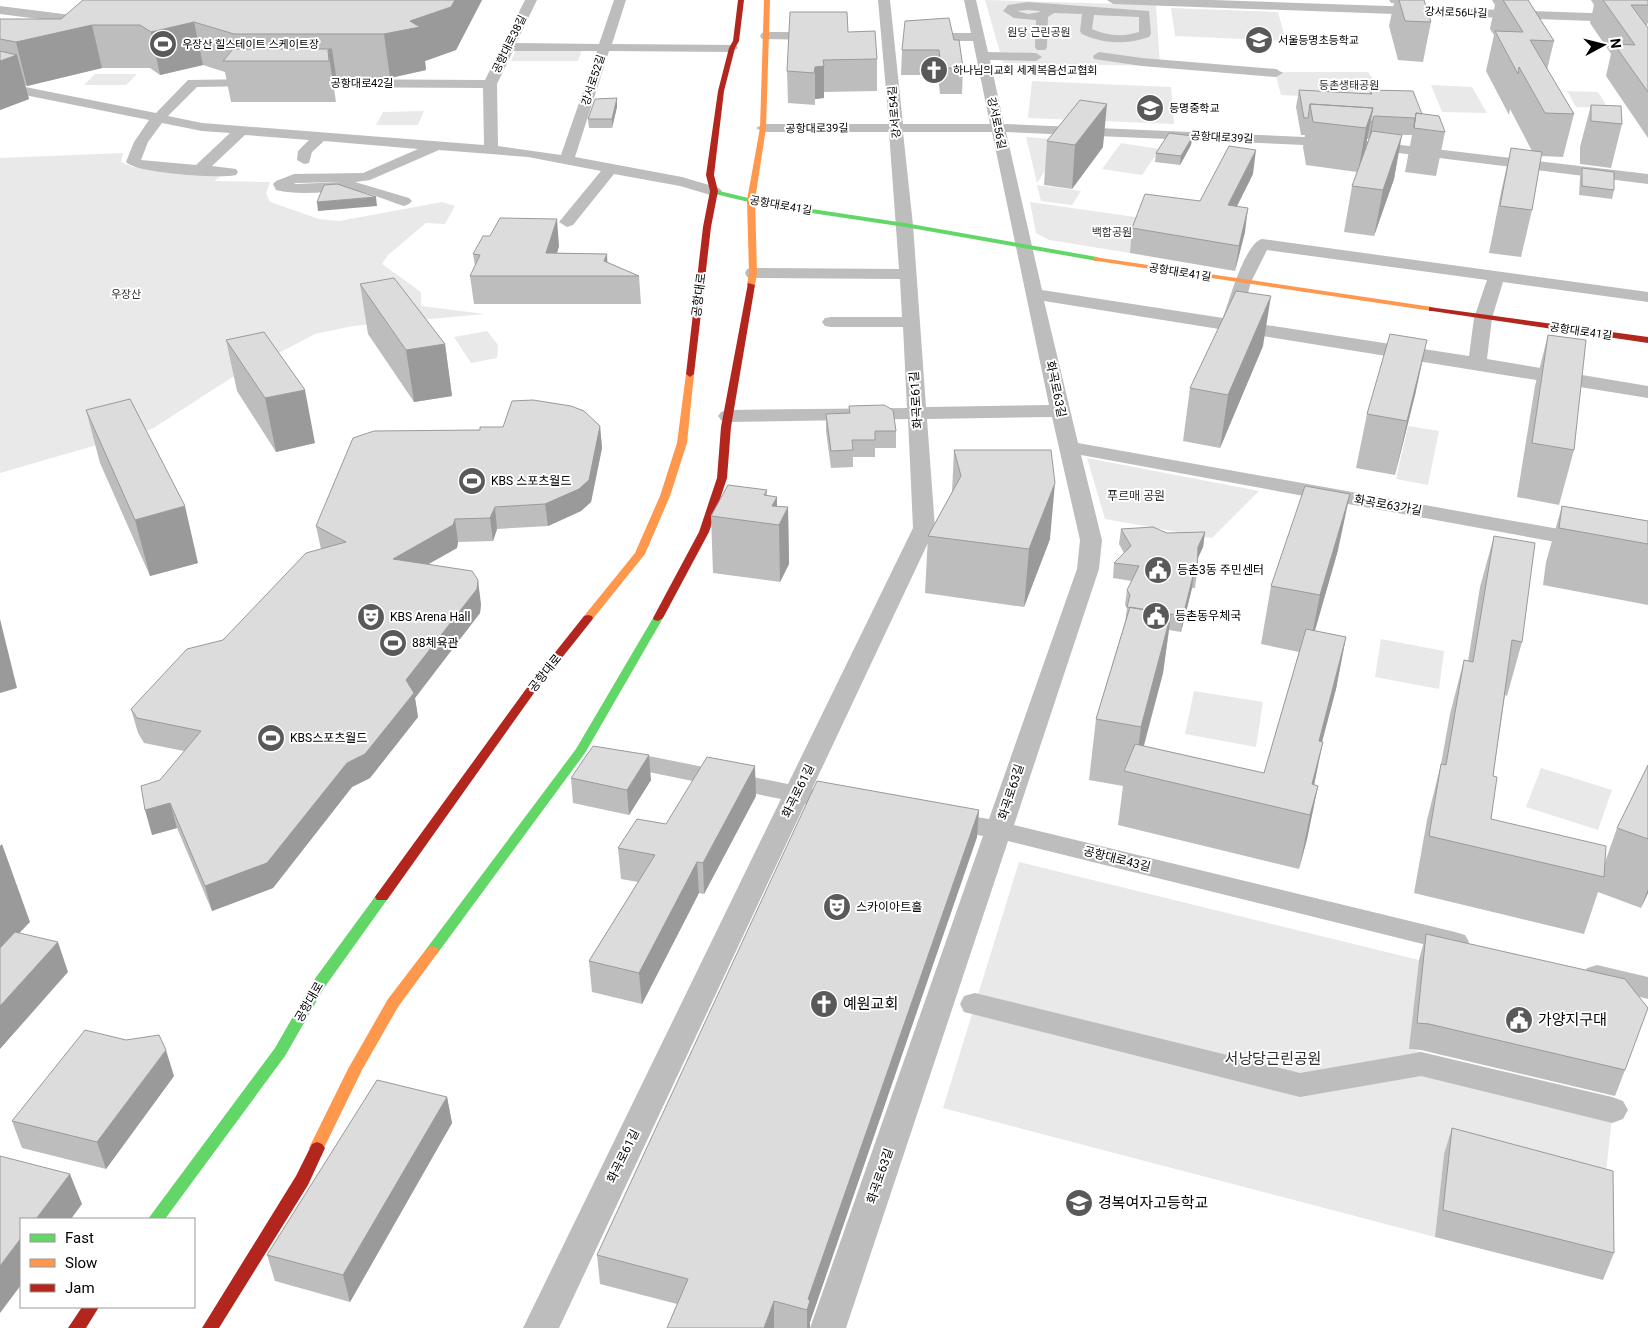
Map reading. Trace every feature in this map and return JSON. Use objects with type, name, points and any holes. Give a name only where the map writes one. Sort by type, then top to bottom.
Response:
[{"type":"main road","name":"공항대로","points":[[157,1218],[280,1052],[324,977],[530,691],[640,554],[665,496],[682,443],[707,227],[714,191],[710,175],[721,91],[732,48],[736,41],[741,0]]},
{"type":"main road","points":[[218,1326],[302,1180],[355,1069],[393,1003],[581,750],[674,591],[704,532],[722,478],[728,416],[753,273],[751,200],[763,128],[767,0]]},
{"type":"main road","name":"공항대로41길","points":[[714,191],[751,200],[905,224],[1024,247],[1243,282],[1483,318],[1648,340]]},
{"type":"main road","points":[[76,1328],[90,1308]]},
{"type":"street","points":[[0,10],[71,19],[87,16],[105,0]]},
{"type":"street","name":"공항대로38길","points":[[491,149],[490,84],[531,0]]},
{"type":"street","name":"강서로52길","points":[[567,160],[620,0]]},
{"type":"street","name":"강서로54길","points":[[884,0],[892,36],[896,127],[905,224]]},
{"type":"street","name":"강서로56길","points":[[970,0],[1024,247]]},
{"type":"street","name":"강서로56나길","points":[[1113,0],[1648,19]]},
{"type":"street","points":[[996,9],[1010,10],[1028,3],[1044,13]]},
{"type":"street","points":[[1010,10],[1011,13],[1019,16],[1088,11],[1145,14],[1145,34],[1127,38],[1125,44],[1116,48],[1094,49],[1098,37],[1086,31],[1088,11]]},
{"type":"street","points":[[983,56],[1039,52],[1044,13]]},
{"type":"street","points":[[766,36],[832,36]]},
{"type":"street","points":[[892,36],[978,37]]},
{"type":"street","points":[[507,47],[732,48]]},
{"type":"street","points":[[1099,56],[1142,62],[1276,73]]},
{"type":"street","points":[[231,172],[145,166],[133,162],[134,153],[160,118],[193,83],[272,83]]},
{"type":"street","name":"공항대로42길","points":[[292,83],[490,84]]},
{"type":"street","points":[[0,86],[202,127],[491,149],[612,168],[682,182],[714,191]]},
{"type":"street","name":"공항대로39길","points":[[763,128],[998,128],[1350,143],[1648,179]]},
{"type":"street","points":[[199,170],[241,131]]},
{"type":"street","points":[[304,160],[305,151],[320,137]]},
{"type":"street","points":[[404,201],[354,186],[297,189],[281,187],[281,184],[308,178],[365,177],[440,145]]},
{"type":"street","points":[[567,222],[612,168]]},
{"type":"street","name":"화곡로61길","points":[[541,1328],[924,528],[905,224]]},
{"type":"street","points":[[1230,325],[1243,282],[1262,244],[1648,297]]},
{"type":"street","name":"화곡로63길","points":[[828,1328],[1088,569],[1091,540],[1068,447],[1024,247]]},
{"type":"street","points":[[753,273],[908,274]]},
{"type":"street","points":[[1478,363],[1483,318],[1497,276]]},
{"type":"street","points":[[1034,294],[1478,363],[1648,392]]},
{"type":"street","points":[[831,322],[911,322]]},
{"type":"street","points":[[728,416],[1060,411]]},
{"type":"street","name":"화곡로63가길","points":[[1068,447],[1648,552]]},
{"type":"street","points":[[581,750],[835,801]]},
{"type":"street","name":"공항대로43길","points":[[922,816],[998,830],[1484,949]]},
{"type":"street","points":[[1570,970],[1648,988]]},
{"type":"street","points":[[975,1004],[1300,1085],[1421,1064],[1612,1110]]},
{"type":"green space","name":"원당 근린공원","points":[[985,0],[1156,5],[1160,66],[1003,63]]},
{"type":"green space","points":[[1171,8],[1278,12],[1286,41],[1175,36]]},
{"type":"green space","points":[[516,50],[582,50],[578,61],[511,61]]},
{"type":"green space","name":"등촌생태공원","points":[[1275,72],[1368,72],[1377,84],[1383,100],[1281,95]]},
{"type":"green space","points":[[95,74],[137,74],[126,85],[84,85]]},
{"type":"green space","points":[[1032,81],[1171,87],[1174,124],[1028,118]]},
{"type":"green space","points":[[1431,85],[1472,87],[1487,113],[1442,112]]},
{"type":"green space","points":[[1567,91],[1598,92],[1608,108],[1576,107]]},
{"type":"green space","points":[[424,111],[418,125],[376,125],[383,112]]},
{"type":"green space","points":[[1026,137],[1065,140],[1037,183]]},
{"type":"green space","points":[[1121,143],[1160,149],[1142,175],[1102,169]]},
{"type":"green space","name":"우장산","points":[[123,153],[121,162],[133,167],[224,174],[214,181],[270,182],[266,193],[270,202],[319,219],[339,221],[442,202],[455,206],[445,224],[426,223],[388,255],[382,264],[421,292],[421,306],[485,314],[353,326],[315,334],[231,378],[152,429],[0,473],[0,158]]},
{"type":"green space","points":[[1037,185],[1081,191],[1072,205],[1041,201]]},
{"type":"green space","name":"백합공원","points":[[1030,202],[1142,218],[1130,253],[1049,240],[1036,233]]},
{"type":"green space","points":[[487,331],[498,345],[497,358],[471,363],[454,337]]},
{"type":"green space","points":[[1408,426],[1439,431],[1428,485],[1396,479]]},
{"type":"green space","name":"푸르매 공원","points":[[1087,458],[1259,491],[1212,538],[1105,519]]},
{"type":"green space","points":[[1381,639],[1444,651],[1439,689],[1375,677]]},
{"type":"green space","points":[[1194,691],[1263,702],[1256,747],[1185,734]]},
{"type":"green space","points":[[1541,768],[1612,790],[1598,830],[1526,807]]},
{"type":"green space","name":"서낭당근린공원","points":[[1019,862],[1419,960],[1410,1049],[1614,1100],[1603,1198],[1444,1154],[1435,1237],[943,1108]]},
{"type":"building","points":[[83,0],[455,0],[451,7],[410,21],[420,27],[384,34],[234,34],[194,22],[151,32],[140,25],[92,25],[16,42],[0,39],[0,19],[61,19]]},
{"type":"building","points":[[1399,0],[1424,0],[1431,22],[1405,21]]},
{"type":"building","points":[[1503,0],[1528,0],[1554,41],[1530,40],[1574,114],[1545,113],[1519,67],[1518,74],[1495,31],[1523,32]]},
{"type":"building","points":[[1603,0],[1648,0],[1648,5],[1631,5],[1648,28],[1648,92],[1614,44],[1635,45]]},
{"type":"building","points":[[790,12],[847,12],[848,32],[875,31],[877,59],[823,60],[824,66],[815,67],[814,73],[787,71]]},
{"type":"building","points":[[949,18],[954,40],[959,40],[963,68],[941,68],[939,50],[902,50],[905,21]]},
{"type":"building","points":[[233,49],[332,49],[328,50],[329,61],[223,61]]},
{"type":"building","points":[[0,51],[17,55],[0,61]]},
{"type":"building","points":[[1299,90],[1372,94],[1370,90],[1413,91],[1422,114],[1416,113],[1414,127],[1415,118],[1374,116],[1372,122],[1370,122],[1373,108],[1310,104],[1308,118],[1304,118]]},
{"type":"building","points":[[617,98],[612,119],[588,119],[595,99]]},
{"type":"building","points":[[1080,100],[1107,104],[1075,145],[1047,141]]},
{"type":"building","points":[[1310,104],[1373,108],[1366,128],[1313,122]]},
{"type":"building","points":[[1591,105],[1621,106],[1622,124],[1591,121]]},
{"type":"building","points":[[1416,113],[1439,116],[1445,132],[1414,128]]},
{"type":"building","points":[[1372,131],[1402,135],[1383,190],[1352,186]]},
{"type":"building","points":[[1169,133],[1193,136],[1181,156],[1156,153]]},
{"type":"building","points":[[1229,146],[1256,150],[1228,205],[1248,208],[1239,246],[1132,228],[1145,194],[1200,201]]},
{"type":"building","points":[[1511,148],[1542,152],[1532,210],[1500,206]]},
{"type":"building","points":[[1582,168],[1614,172],[1614,190],[1582,186]]},
{"type":"building","points":[[337,184],[376,197],[317,202],[324,185]]},
{"type":"building","points":[[500,218],[557,219],[546,253],[607,254],[604,261],[639,276],[470,276],[480,255],[473,254],[483,236],[490,236]]},
{"type":"building","points":[[394,278],[445,344],[406,350],[360,284]]},
{"type":"building","points":[[1236,291],[1271,296],[1228,395],[1190,388]]},
{"type":"building","points":[[264,332],[305,390],[265,398],[226,340]]},
{"type":"building","points":[[1390,334],[1427,340],[1407,421],[1367,414]]},
{"type":"building","points":[[1548,335],[1586,340],[1574,450],[1532,443]]},
{"type":"building","points":[[130,399],[185,506],[135,520],[86,410]]},
{"type":"building","points":[[533,400],[571,406],[584,411],[600,426],[589,480],[579,489],[545,504],[495,507],[490,518],[455,519],[453,525],[393,559],[472,571],[478,580],[477,589],[406,680],[414,693],[365,754],[347,763],[267,863],[205,886],[170,803],[145,810],[141,786],[160,780],[201,731],[137,718],[131,709],[187,649],[223,640],[306,553],[346,542],[316,526],[353,438],[374,431],[480,430],[480,427],[503,427],[512,401]]},
{"type":"building","points":[[884,405],[893,410],[896,431],[875,431],[875,440],[852,440],[853,450],[831,451],[826,414],[850,413],[849,406]]},
{"type":"building","points":[[954,450],[1051,450],[1055,483],[1029,549],[928,536],[961,476]]},
{"type":"building","points":[[728,485],[767,490],[764,495],[777,497],[772,506],[788,507],[779,525],[711,516]]},
{"type":"building","points":[[1305,486],[1350,494],[1320,595],[1271,586]]},
{"type":"building","points":[[1562,506],[1648,521],[1648,544],[1559,528]]},
{"type":"building","points":[[1153,527],[1167,533],[1205,532],[1198,547],[1197,573],[1194,572],[1183,616],[1127,607],[1130,595],[1127,590],[1139,566],[1114,563],[1131,546],[1121,529]]},
{"type":"building","points":[[1494,536],[1535,543],[1522,642],[1512,640],[1493,776],[1497,777],[1491,819],[1606,846],[1604,877],[1429,836],[1441,764],[1446,765],[1464,660],[1473,662]]},
{"type":"building","points":[[1130,607],[1171,614],[1141,727],[1096,719]]},
{"type":"building","points":[[1306,629],[1346,637],[1319,741],[1323,742],[1312,784],[1318,786],[1310,815],[1124,771],[1135,744],[1264,773]]},
{"type":"building","points":[[593,746],[649,755],[627,790],[571,778]]},
{"type":"building","points":[[707,757],[755,766],[703,863],[697,862],[639,973],[589,961],[655,855],[618,848],[637,819],[666,824]]},
{"type":"building","points":[[1648,765],[1648,839],[1617,828]]},
{"type":"building","name":"예원교회","points":[[817,781],[979,810],[808,1299],[810,1301],[807,1310],[774,1301],[764,1328],[667,1328],[688,1279],[597,1255]]},
{"type":"building","points":[[15,932],[58,942],[0,1006],[0,948]]},
{"type":"building","name":"가양지구대","points":[[1426,934],[1625,979],[1648,1008],[1625,1070],[1429,1024],[1417,1023]]},
{"type":"building","points":[[85,1030],[126,1040],[159,1035],[166,1050],[97,1142],[12,1121]]},
{"type":"building","points":[[377,1080],[447,1097],[343,1275],[267,1255]]},
{"type":"building","points":[[1452,1128],[1613,1171],[1614,1253],[1443,1210]]},
{"type":"building","points":[[0,1156],[70,1174],[37,1218],[20,1218],[20,1239],[0,1266]]},
{"type":"traffic: fast","points":[[714,191],[765,204],[905,225],[1097,259]]},
{"type":"traffic: fast","points":[[432,951],[581,750],[658,618]]},
{"type":"traffic: fast","points":[[157,1218],[280,1052],[319,984],[382,897]]},
{"type":"traffic: slow","points":[[751,285],[753,273],[751,200],[763,128],[767,0]]},
{"type":"traffic: slow","points":[[1097,259],[1432,309]]},
{"type":"traffic: slow","points":[[588,618],[640,554],[665,496],[682,443],[690,374]]},
{"type":"traffic: slow","points":[[317,1148],[355,1069],[393,1003],[432,951]]},
{"type":"traffic: jam","points":[[690,374],[707,227],[714,191],[710,175],[721,91],[732,48],[736,41],[741,0]]},
{"type":"traffic: jam","points":[[658,618],[704,532],[722,478],[726,427],[751,285]]},
{"type":"traffic: jam","points":[[1432,309],[1648,340]]},
{"type":"traffic: jam","points":[[382,897],[530,691],[588,618]]},
{"type":"traffic: jam","points":[[210,1328],[302,1180],[317,1148]]},
{"type":"traffic: jam","points":[[76,1328],[90,1308]]},
{"type":"place","name":"서울등명초등학교","points":[[1259,40]]},
{"type":"place","name":"우장산 힐스테이트 스케이트장","points":[[163,44]]},
{"type":"place","name":"하나님의교회 세계복음선교협회","points":[[934,70]]},
{"type":"place","name":"등명중학교","points":[[1150,108]]},
{"type":"place","name":"KBS 스포츠월드","points":[[472,481]]},
{"type":"place","name":"등촌3동 주민센터","points":[[1158,570]]},
{"type":"place","name":"등촌동우체국","points":[[1156,616]]},
{"type":"place","name":"KBS Arena Hall","points":[[371,617]]},
{"type":"place","name":"88체육관","points":[[393,643]]},
{"type":"place","name":"KBS스포츠월드","points":[[271,738]]},
{"type":"place","name":"스카이아트홀","points":[[837,907]]},
{"type":"place","name":"예원교회","points":[[824,1004]]},
{"type":"place","name":"가양지구대","points":[[1519,1020]]},
{"type":"place","name":"경복여자고등학교","points":[[1079,1203]]}]
